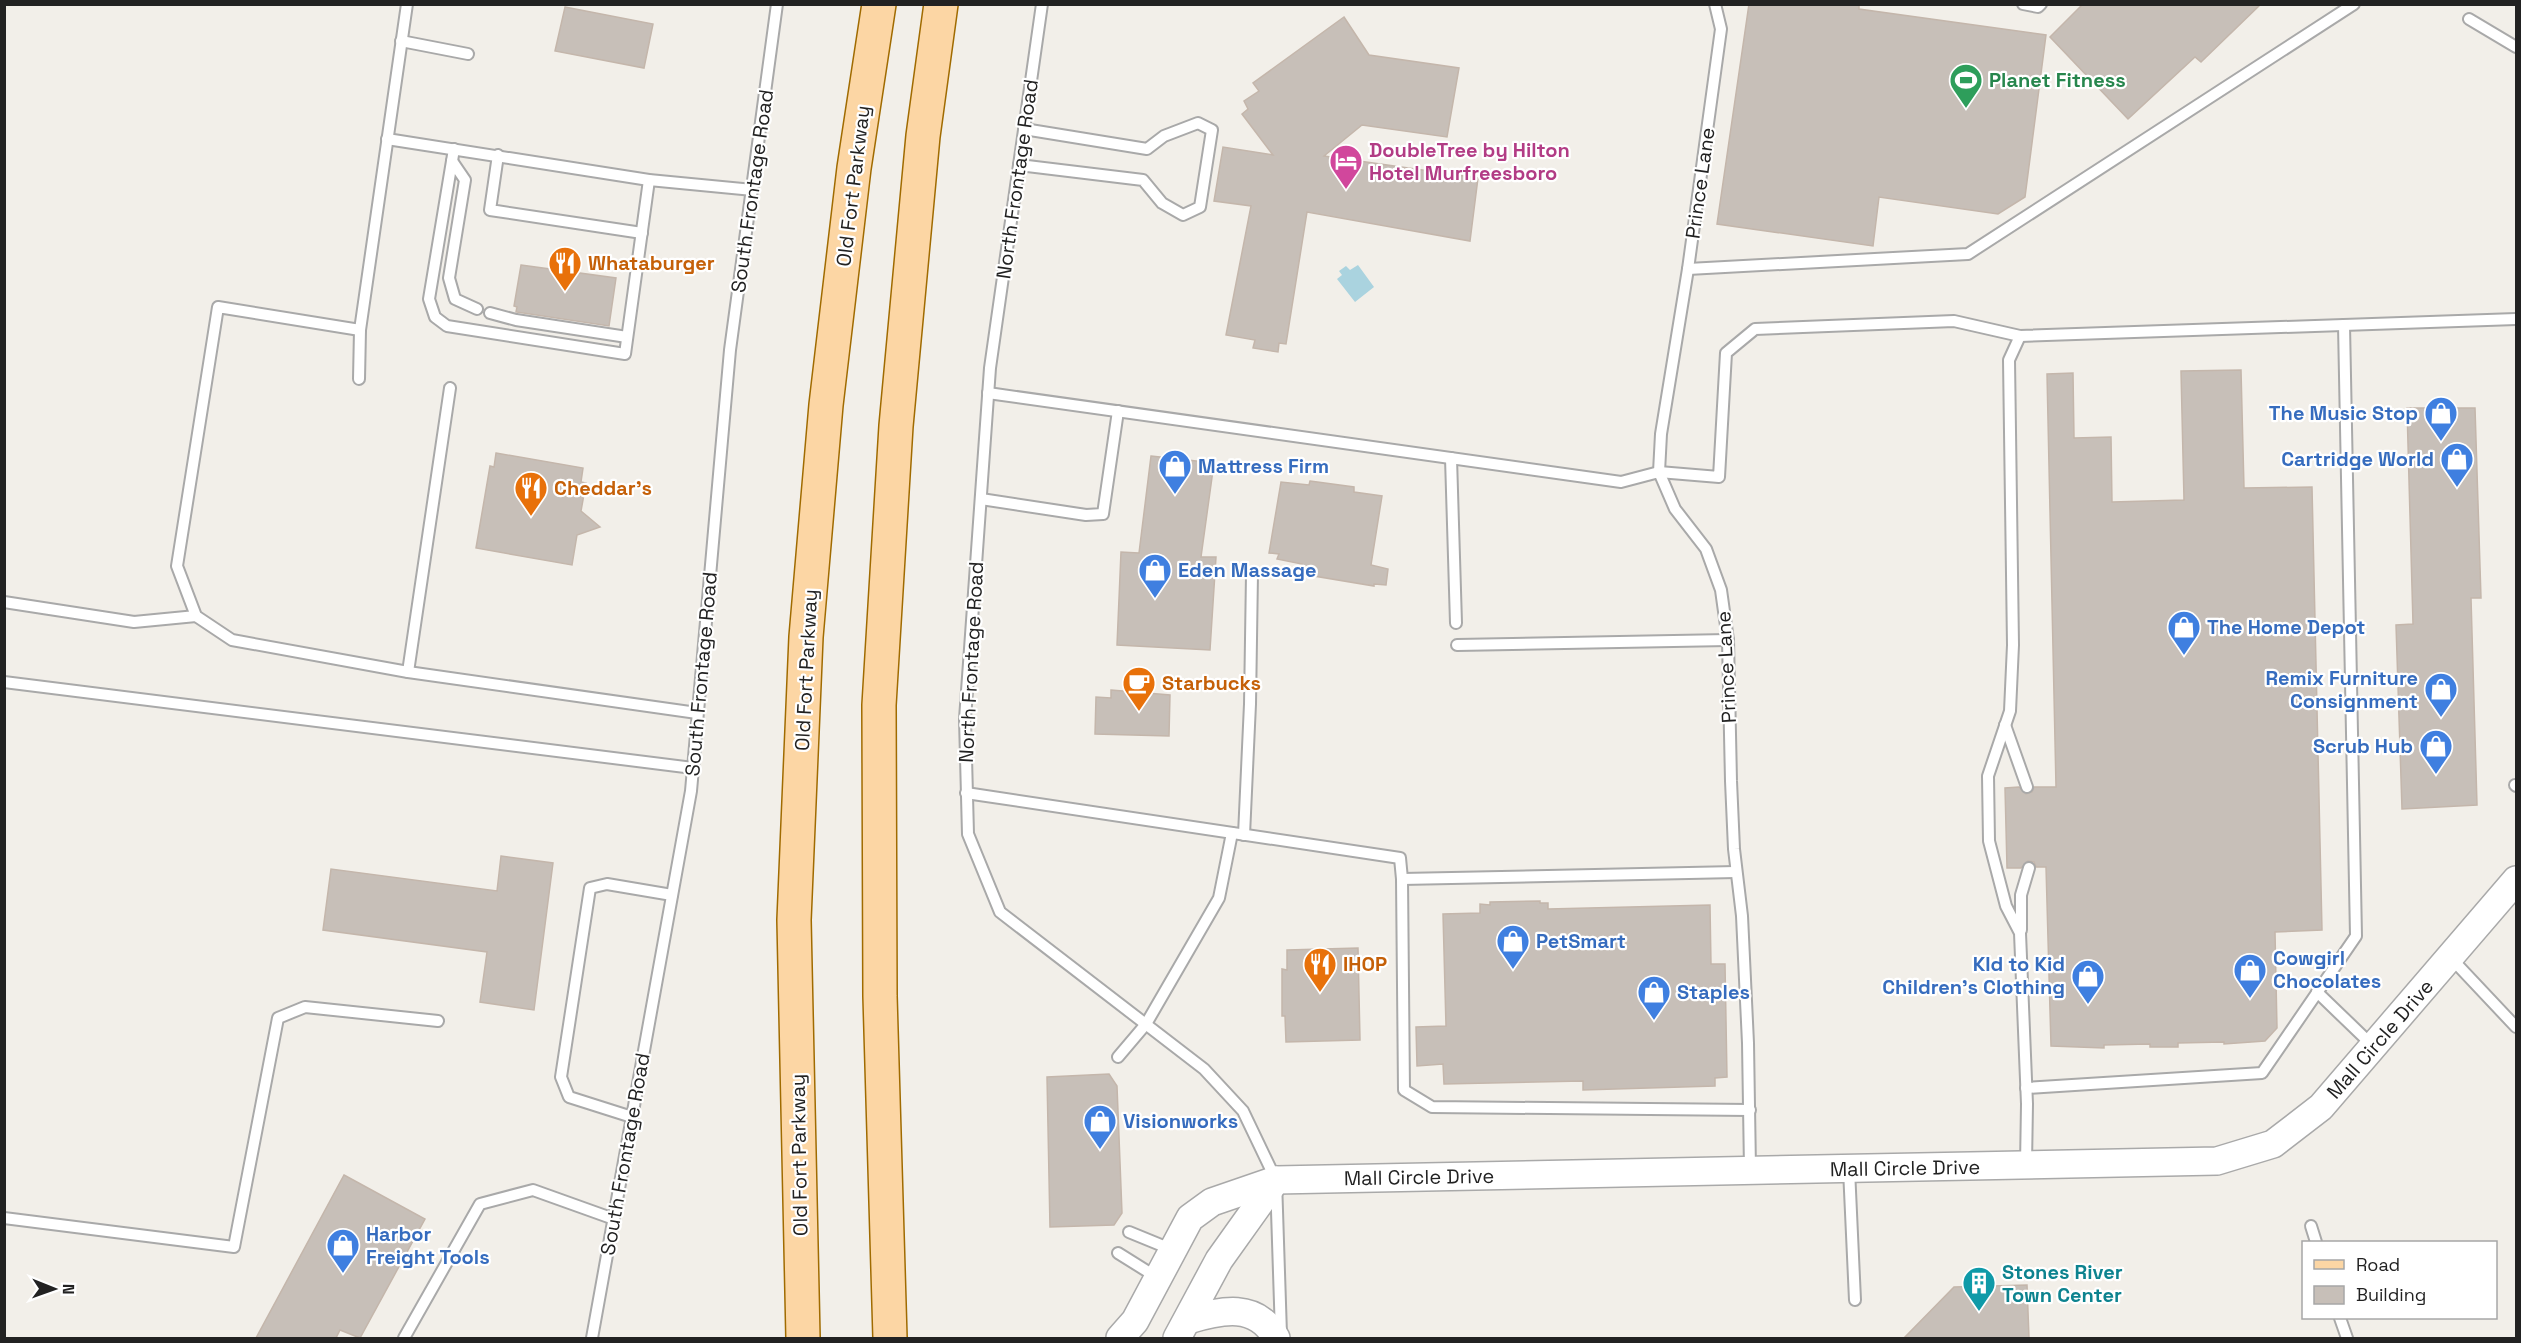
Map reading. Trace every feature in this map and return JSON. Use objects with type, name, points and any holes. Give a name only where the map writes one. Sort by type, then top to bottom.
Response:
[{"type":"main road","name":"Old Fort Parkway","points":[[803,1338],[794,920],[806,637],[826,405],[854,168],[879,4]]},
{"type":"main road","points":[[890,1338],[880,996],[879,705],[896,426],[923,136],[940,4]]},
{"type":"street","name":"Mall Circle Drive","points":[[1120,1338],[1135,1321],[1190,1218],[1212,1202],[1276,1180],[2217,1161],[2273,1144],[2321,1107],[2517,880]]},
{"type":"street","points":[[1182,1329],[1219,1260],[1276,1180]]},
{"type":"street","points":[[1182,1329],[1212,1313],[1247,1313],[1260,1318],[1270,1327],[1276,1338]]},
{"type":"lane","points":[[359,379],[360,330],[407,4]]},
{"type":"lane","name":"South Frontage Road","points":[[592,1338],[691,791],[730,350],[777,4]]},
{"type":"lane","name":"North Frontage Road","points":[[1042,4],[988,393],[965,719],[968,834],[1000,912],[1204,1069],[1243,1111],[1276,1180],[1281,1338]]},
{"type":"lane","name":"Prince Lane","points":[[1715,4],[1721,29],[1688,269],[1661,434],[1659,472],[1675,509],[1706,549],[1721,590],[1728,640],[1731,781],[1736,872],[1742,916],[1750,1110],[1750,1171]]},
{"type":"lane","points":[[2023,4],[2038,7],[2041,4]]},
{"type":"lane","points":[[1688,269],[1968,254],[2354,4]]},
{"type":"lane","points":[[2469,19],[2517,47]]},
{"type":"lane","points":[[402,41],[468,54]]},
{"type":"lane","points":[[1019,165],[1143,180],[1162,203],[1183,215],[1200,207],[1212,130],[1198,123],[1164,136],[1147,148],[1024,129]]},
{"type":"lane","points":[[387,139],[649,180],[753,190]]},
{"type":"lane","points":[[454,149],[429,299],[435,317],[447,326],[625,354],[649,180]]},
{"type":"lane","points":[[498,156],[490,210],[642,233]]},
{"type":"lane","points":[[452,161],[465,180],[449,278],[455,299],[477,309]]},
{"type":"lane","points":[[360,330],[218,307],[177,566],[196,616],[232,640],[408,672],[697,713]]},
{"type":"lane","points":[[490,313],[516,320],[627,337]]},
{"type":"lane","points":[[988,393],[1621,482],[1659,472],[1719,477],[1726,352],[1755,329],[1954,321],[2020,336],[2517,319]]},
{"type":"lane","points":[[2026,1088],[2262,1073],[2356,936],[2344,325]]},
{"type":"lane","points":[[2020,336],[2009,360],[2013,645],[2010,711],[1988,776],[1989,841],[2006,906],[2020,933]]},
{"type":"lane","points":[[408,672],[450,388]]},
{"type":"lane","points":[[981,499],[1086,515],[1103,514],[1118,411]]},
{"type":"lane","points":[[1451,458],[1456,623]]},
{"type":"lane","points":[[1244,835],[1251,704],[1252,574]]},
{"type":"lane","points":[[4,602],[134,622],[196,616]]},
{"type":"lane","points":[[1457,645],[1728,640]]},
{"type":"lane","points":[[4,682],[693,768]]},
{"type":"lane","points":[[2005,725],[2027,787]]},
{"type":"lane","points":[[966,793],[1400,858],[1404,1090],[1432,1107],[1750,1110]]},
{"type":"lane","points":[[1118,1057],[1146,1024],[1219,898],[1232,833]]},
{"type":"lane","points":[[2026,1165],[2026,1088],[2020,933],[2022,895],[2029,868]]},
{"type":"lane","points":[[1402,879],[1736,872]]},
{"type":"lane","points":[[632,1117],[569,1096],[561,1077],[590,888],[607,884],[672,895]]},
{"type":"lane","points":[[2450,958],[2517,1027]]},
{"type":"lane","points":[[2317,992],[2374,1047]]},
{"type":"lane","points":[[4,1218],[234,1247],[278,1018],[305,1007],[438,1021]]},
{"type":"lane","points":[[1849,1169],[1855,1300]]},
{"type":"lane","points":[[404,1338],[480,1204],[533,1190],[614,1219]]},
{"type":"lane","points":[[2311,1226],[2316,1241]]},
{"type":"lane","points":[[1129,1232],[1173,1250]]},
{"type":"lane","points":[[1118,1253],[1159,1279]]},
{"type":"lane","points":[[2341,1319],[2347,1338]]},
{"type":"water","points":[[1358,265],[1374,287],[1355,302],[1337,279],[1342,275],[1339,271],[1346,266],[1350,270]]},
{"type":"building","points":[[1749,4],[1859,4],[1859,9],[2046,35],[2025,197],[1998,214],[1879,197],[1873,246],[1717,224]]},
{"type":"building","points":[[2083,4],[2261,4],[2201,62],[2195,57],[2128,119],[2050,37]]},
{"type":"building","points":[[565,7],[653,24],[644,68],[555,51]]},
{"type":"building","name":"DoubleTree by Hilton Hotel Murfreesboro","points":[[1344,17],[1369,55],[1459,68],[1447,137],[1362,125],[1324,156],[1478,178],[1470,241],[1307,212],[1286,344],[1279,343],[1278,352],[1253,348],[1255,340],[1226,335],[1251,206],[1214,201],[1223,147],[1273,155],[1242,114],[1248,109],[1244,101],[1259,91],[1253,83]]},
{"type":"building","name":"Whataburger","points":[[521,265],[616,278],[609,326],[516,312],[517,307],[514,306]]},
{"type":"building","name":"The Home Depot","points":[[2241,370],[2244,488],[2312,487],[2322,930],[2275,932],[2277,1028],[2265,1041],[2224,1044],[2224,1042],[2178,1043],[2178,1047],[2150,1047],[2150,1044],[2104,1045],[2104,1048],[2051,1046],[2046,867],[2036,867],[2034,862],[2028,861],[2021,868],[2007,868],[2005,788],[2019,787],[2026,794],[2032,792],[2034,787],[2056,787],[2047,374],[2073,373],[2074,438],[2111,437],[2112,502],[2184,500],[2181,371]]},
{"type":"building","points":[[2407,408],[2475,408],[2481,598],[2471,598],[2477,805],[2402,809],[2396,625],[2413,624]]},
{"type":"building","points":[[496,453],[583,468],[581,482],[586,483],[581,511],[600,527],[577,535],[572,565],[476,548],[490,466],[494,467]]},
{"type":"building","points":[[1151,456],[1214,463],[1201,557],[1216,557],[1210,650],[1117,645],[1121,552],[1139,553]]},
{"type":"building","points":[[1310,481],[1354,487],[1354,492],[1382,496],[1371,565],[1388,569],[1386,585],[1374,584],[1374,586],[1302,574],[1302,564],[1277,559],[1279,554],[1269,553],[1281,482],[1309,485]]},
{"type":"building","points":[[1111,690],[1170,695],[1169,736],[1095,734],[1096,697],[1111,698]]},
{"type":"building","points":[[501,856],[553,863],[534,1010],[480,1002],[487,952],[323,930],[331,869],[497,891]]},
{"type":"building","points":[[1540,901],[1540,903],[1548,903],[1548,909],[1710,905],[1711,964],[1725,964],[1727,1077],[1715,1078],[1715,1086],[1583,1090],[1583,1081],[1444,1084],[1443,1064],[1417,1066],[1416,1027],[1446,1026],[1443,914],[1480,913],[1480,904],[1490,905],[1490,902]]},
{"type":"building","name":"IHOP","points":[[1358,948],[1360,1040],[1286,1042],[1285,1016],[1282,1016],[1282,969],[1287,970],[1287,950]]},
{"type":"building","points":[[1109,1074],[1117,1086],[1122,1213],[1114,1225],[1050,1227],[1047,1077]]},
{"type":"building","name":"Harbor Freight Tools","points":[[344,1175],[425,1219],[360,1338],[340,1330],[336,1338],[256,1338]]},
{"type":"building","name":"Stones River Town Center","points":[[2027,1285],[2029,1338],[1904,1338],[1954,1287]]},
{"type":"place","name":"Planet Fitness","points":[[1966,109]]},
{"type":"place","name":"DoubleTree by Hilton Hotel Murfreesboro","points":[[1346,190]]},
{"type":"place","name":"Whataburger","points":[[565,292]]},
{"type":"place","name":"The Music Stop","points":[[2441,442]]},
{"type":"place","name":"Cartridge World","points":[[2457,488]]},
{"type":"place","name":"Mattress Firm","points":[[1175,495]]},
{"type":"place","name":"Cheddar's","points":[[531,517]]},
{"type":"place","name":"Eden Massage","points":[[1155,599]]},
{"type":"place","name":"The Home Depot","points":[[2184,656]]},
{"type":"place","name":"Starbucks","points":[[1139,712]]},
{"type":"place","name":"Remix Furniture Consignment","points":[[2441,718]]},
{"type":"place","name":"Scrub Hub","points":[[2436,775]]},
{"type":"place","name":"PetSmart","points":[[1513,970]]},
{"type":"place","name":"IHOP","points":[[1320,993]]},
{"type":"place","name":"Cowgirl Chocolates","points":[[2250,999]]},
{"type":"place","name":"KId to Kid Children's Clothing","points":[[2088,1005]]},
{"type":"place","name":"Staples","points":[[1654,1021]]},
{"type":"place","name":"Visionworks","points":[[1100,1150]]},
{"type":"place","name":"Harbor Freight Tools","points":[[343,1274]]},
{"type":"place","name":"Stones River Town Center","points":[[1979,1312]]}]
